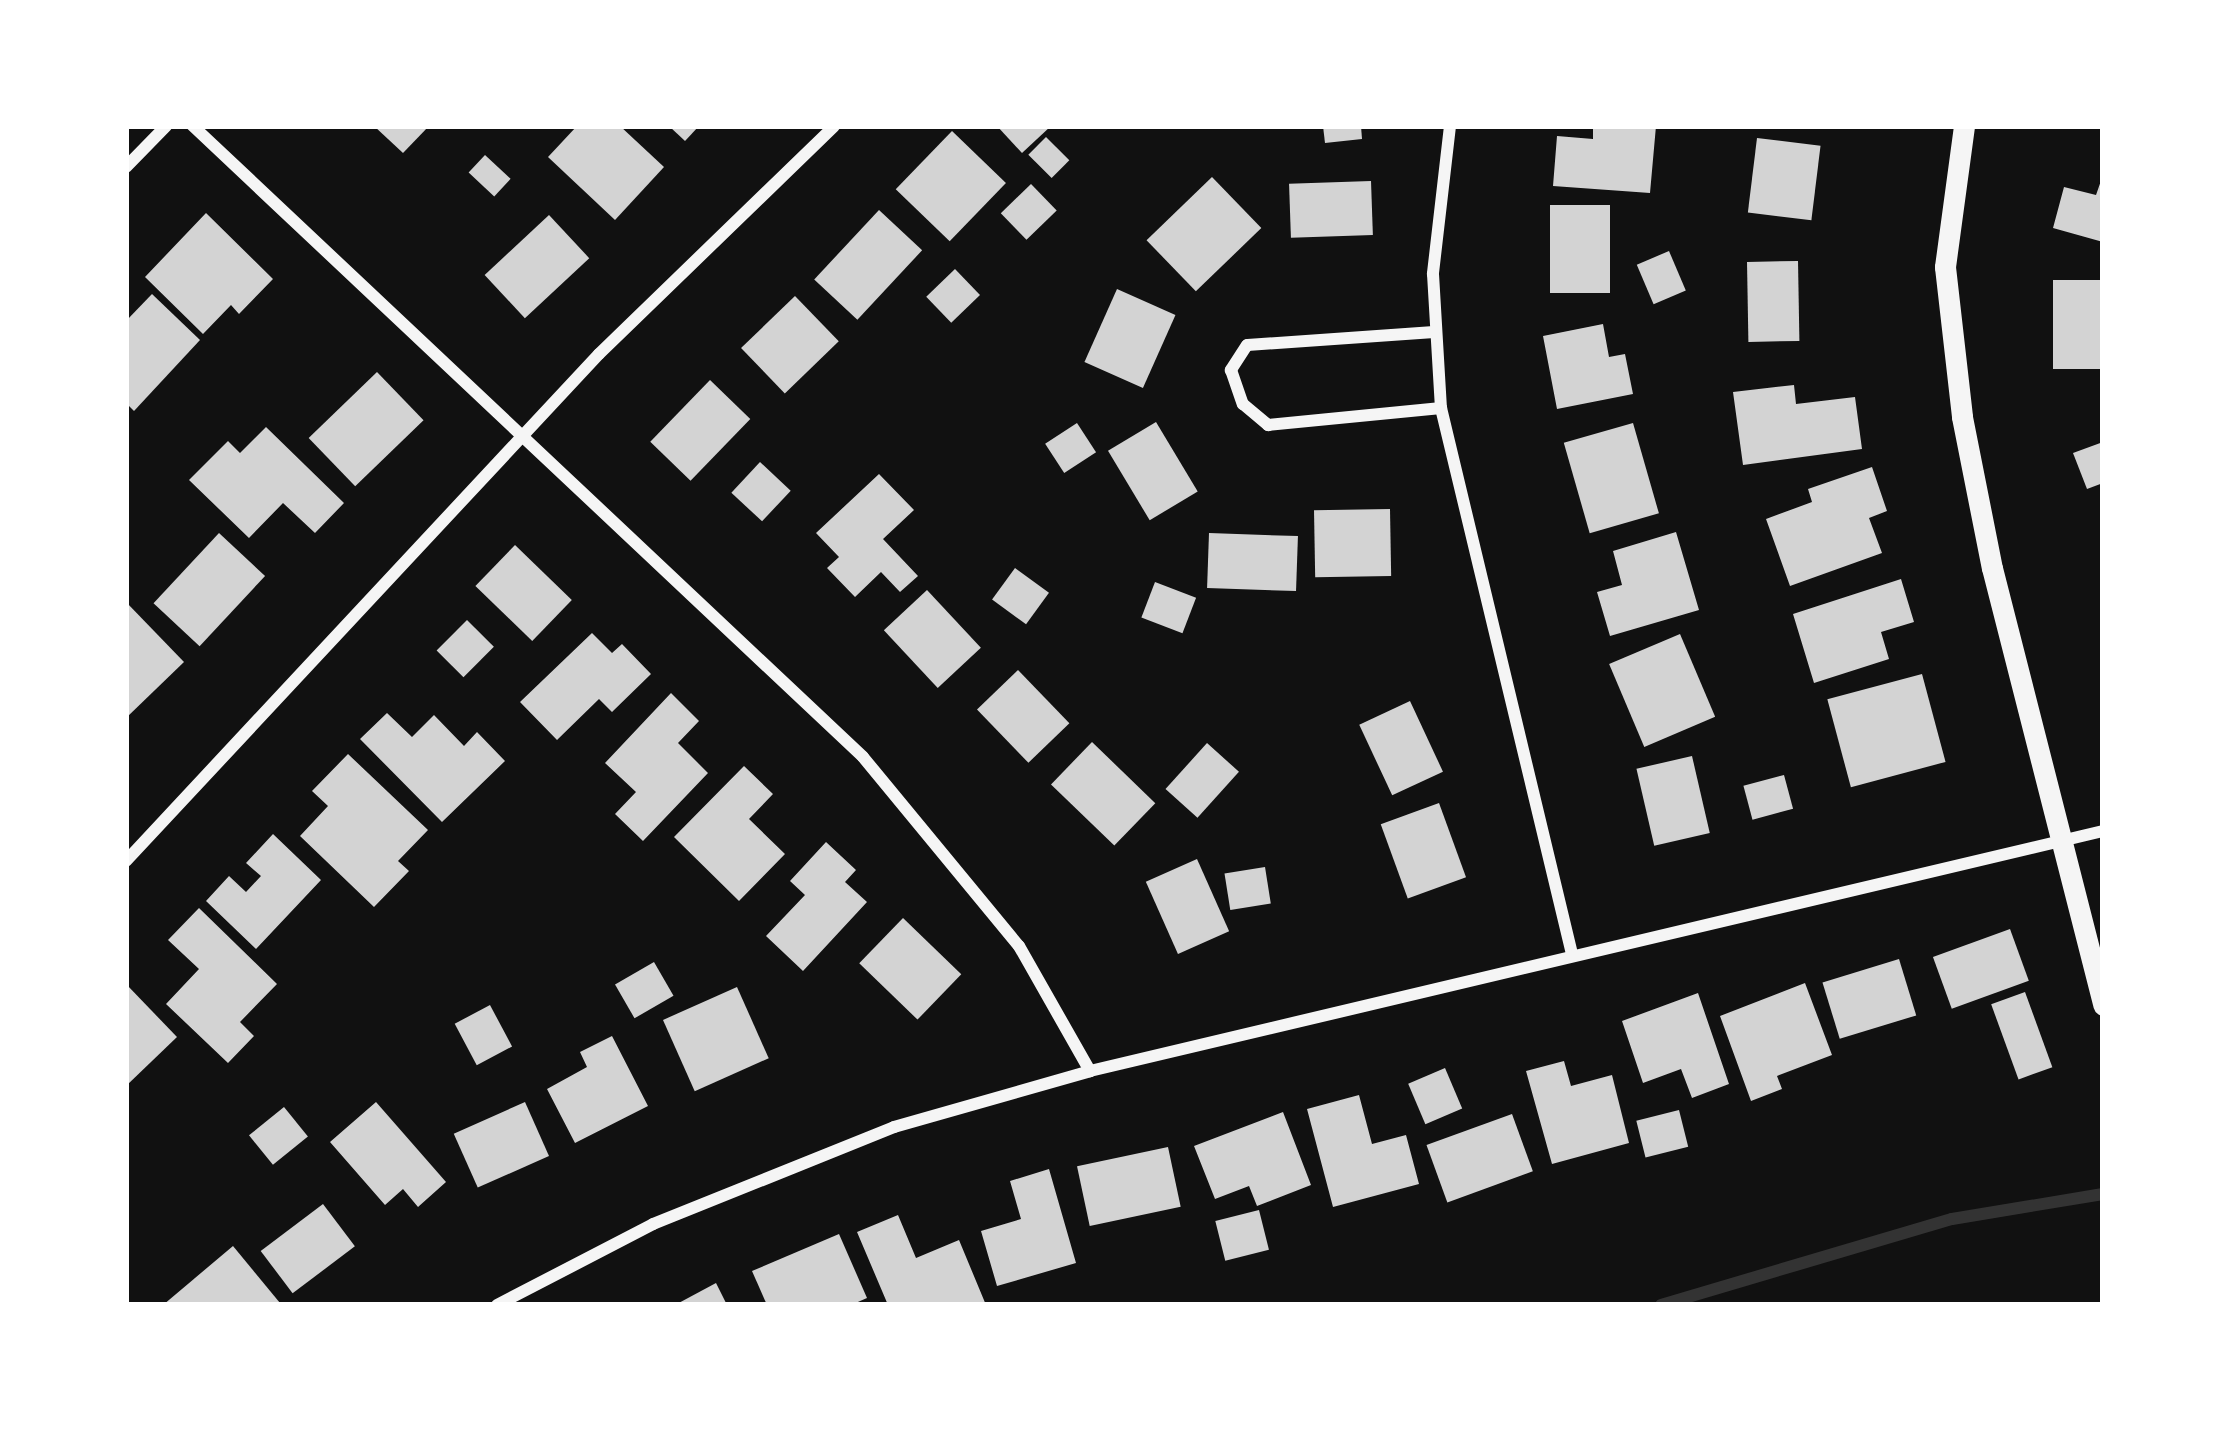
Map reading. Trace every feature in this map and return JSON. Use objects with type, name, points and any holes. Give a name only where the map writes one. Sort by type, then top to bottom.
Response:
[{"type":"street","points":[[126,167],[166,126]]},
{"type":"street","points":[[194,126],[863,757],[1019,946],[1090,1071]]},
{"type":"street","points":[[126,861],[523,439],[834,126]]},
{"type":"street","points":[[1450,126],[1437,211],[1433,332],[1442,408],[1573,954]]},
{"type":"street","points":[[1964,126],[1948,215],[1947,318],[1992,568],[2103,1005]]},
{"type":"street","points":[[1433,332],[1247,345],[1231,370],[1243,404],[1268,425],[1442,408]]},
{"type":"street","points":[[497,1305],[799,1162],[1090,1071],[2103,831]]},
{"type":"building","points":[[374,126],[429,126],[403,153]]},
{"type":"building","points":[[577,126],[620,126],[664,167],[615,220],[548,157]]},
{"type":"building","points":[[669,126],[699,126],[685,141]]},
{"type":"building","points":[[997,126],[1051,126],[1022,153]]},
{"type":"building","points":[[1323,126],[1361,126],[1362,139],[1325,143]]},
{"type":"building","points":[[1593,126],[1656,126],[1650,193],[1553,186],[1557,136],[1593,139]]},
{"type":"building","points":[[952,131],[1006,183],[950,241],[896,189]]},
{"type":"building","points":[[1046,137],[1069,160],[1052,178],[1028,155]]},
{"type":"building","points":[[1757,138],[1821,146],[1811,220],[1748,212]]},
{"type":"building","points":[[485,155],[511,179],[494,196],[469,173]]},
{"type":"building","points":[[2103,175],[2103,242],[2053,228],[2064,187],[2096,195]]},
{"type":"building","points":[[1212,177],[1261,228],[1196,291],[1147,240]]},
{"type":"building","points":[[1371,181],[1373,235],[1291,238],[1289,184]]},
{"type":"building","points":[[1031,184],[1057,211],[1026,240],[1001,213]]},
{"type":"building","points":[[1550,205],[1610,205],[1610,293],[1550,293]]},
{"type":"building","points":[[879,210],[922,250],[857,320],[814,279]]},
{"type":"building","points":[[206,213],[273,279],[239,314],[231,305],[203,334],[145,277]]},
{"type":"building","points":[[549,215],[589,258],[525,318],[485,275]]},
{"type":"building","points":[[1669,251],[1686,291],[1654,304],[1637,265]]},
{"type":"building","points":[[1798,261],[1799,341],[1748,342],[1747,262]]},
{"type":"building","points":[[955,269],[980,295],[951,323],[926,297]]},
{"type":"building","points":[[2053,280],[2103,280],[2103,369],[2053,369]]},
{"type":"building","points":[[1117,289],[1175,315],[1143,388],[1084,362]]},
{"type":"building","points":[[152,294],[200,340],[134,411],[126,403],[126,321]]},
{"type":"building","points":[[795,296],[839,341],[785,393],[741,348]]},
{"type":"building","points":[[1603,324],[1609,357],[1625,354],[1633,394],[1557,409],[1543,336]]},
{"type":"building","points":[[377,372],[424,420],[355,486],[309,438]]},
{"type":"building","points":[[710,380],[750,419],[691,481],[650,442]]},
{"type":"building","points":[[1794,385],[1796,404],[1855,397],[1862,449],[1743,465],[1733,392]]},
{"type":"building","points":[[1156,422],[1198,491],[1150,520],[1108,451]]},
{"type":"building","points":[[1077,423],[1096,452],[1064,473],[1045,444]]},
{"type":"building","points":[[1633,423],[1659,513],[1590,533],[1564,443]]},
{"type":"building","points":[[266,427],[344,503],[315,533],[283,503],[249,538],[189,480],[228,441],[240,453]]},
{"type":"building","points":[[2103,442],[2103,483],[2087,489],[2073,453]]},
{"type":"building","points":[[760,462],[791,491],[762,521],[731,493]]},
{"type":"building","points":[[1872,467],[1887,511],[1869,518],[1882,553],[1790,586],[1766,519],[1812,502],[1808,489]]},
{"type":"building","points":[[879,474],[914,510],[883,539],[918,576],[900,592],[881,572],[855,597],[827,568],[839,557],[816,533]]},
{"type":"building","points":[[1390,509],[1391,576],[1315,577],[1314,510]]},
{"type":"building","points":[[1676,532],[1699,610],[1610,636],[1597,592],[1622,585],[1613,551]]},
{"type":"building","points":[[219,533],[265,576],[200,646],[154,603]]},
{"type":"building","points":[[1209,533],[1298,536],[1296,591],[1207,588]]},
{"type":"building","points":[[515,545],[572,600],[532,641],[475,586]]},
{"type":"building","points":[[1015,568],[1049,593],[1026,624],[992,600]]},
{"type":"building","points":[[1901,579],[1914,622],[1881,632],[1889,659],[1814,683],[1793,614]]},
{"type":"building","points":[[1155,582],[1196,598],[1182,633],[1141,617]]},
{"type":"building","points":[[927,590],[981,648],[938,688],[884,630]]},
{"type":"building","points":[[126,602],[184,662],[126,718]]},
{"type":"building","points":[[467,620],[494,647],[463,677],[437,650]]},
{"type":"building","points":[[592,633],[612,653],[622,644],[651,674],[612,712],[599,699],[557,740],[520,702]]},
{"type":"building","points":[[1680,634],[1715,717],[1644,747],[1609,664]]},
{"type":"building","points":[[1018,670],[1069,723],[1028,763],[977,710]]},
{"type":"building","points":[[1922,674],[1946,762],[1851,787],[1827,699]]},
{"type":"building","points":[[671,693],[699,721],[678,743],[708,773],[643,841],[615,814],[636,792],[605,763]]},
{"type":"building","points":[[1410,701],[1443,772],[1392,795],[1359,725]]},
{"type":"building","points":[[387,713],[412,737],[434,715],[464,746],[477,732],[505,761],[442,822],[360,739]]},
{"type":"building","points":[[1092,742],[1155,803],[1114,846],[1051,784]]},
{"type":"building","points":[[1207,743],[1239,772],[1197,818],[1166,789]]},
{"type":"building","points":[[348,754],[428,830],[398,861],[409,871],[374,907],[300,836],[328,806],[312,791]]},
{"type":"building","points":[[1692,756],[1710,833],[1654,846],[1636,769]]},
{"type":"building","points":[[744,766],[773,794],[749,819],[785,854],[739,901],[674,837]]},
{"type":"building","points":[[1784,775],[1793,809],[1752,820],[1743,786]]},
{"type":"building","points":[[1439,803],[1466,877],[1408,898],[1381,824]]},
{"type":"building","points":[[273,834],[321,880],[256,949],[206,901],[229,876],[246,892],[261,876],[246,863]]},
{"type":"building","points":[[826,842],[856,870],[845,882],[867,902],[803,971],[766,936],[805,895],[790,881]]},
{"type":"building","points":[[1197,859],[1229,931],[1178,954],[1146,882]]},
{"type":"building","points":[[1265,867],[1271,904],[1230,910],[1225,873]]},
{"type":"building","points":[[199,908],[277,984],[240,1022],[254,1036],[228,1063],[166,1004],[199,969],[168,940]]},
{"type":"building","points":[[903,918],[961,974],[918,1020],[859,963]]},
{"type":"building","points":[[2010,929],[2029,981],[1952,1009],[1933,957]]},
{"type":"building","points":[[1899,959],[1916,1015],[1840,1039],[1822,982]]},
{"type":"building","points":[[654,962],[674,996],[635,1018],[615,984]]},
{"type":"building","points":[[1805,983],[1832,1055],[1777,1076],[1782,1089],[1751,1101],[1720,1016]]},
{"type":"building","points":[[126,984],[177,1037],[126,1086]]},
{"type":"building","points":[[737,987],[769,1058],[695,1091],[663,1020]]},
{"type":"building","points":[[2025,992],[2052,1067],[2019,1079],[1991,1004]]},
{"type":"building","points":[[1698,993],[1729,1084],[1692,1098],[1681,1069],[1643,1083],[1622,1021]]},
{"type":"building","points":[[490,1005],[512,1046],[477,1065],[455,1024]]},
{"type":"building","points":[[612,1036],[648,1106],[575,1143],[547,1089],[587,1067],[580,1052]]},
{"type":"building","points":[[1564,1061],[1571,1086],[1612,1075],[1629,1143],[1552,1164],[1526,1071]]},
{"type":"building","points":[[1445,1068],[1462,1109],[1425,1124],[1408,1084]]},
{"type":"building","points":[[1359,1095],[1372,1144],[1406,1135],[1419,1184],[1333,1207],[1307,1109]]},
{"type":"building","points":[[376,1102],[446,1182],[418,1207],[403,1189],[385,1205],[330,1142]]},
{"type":"building","points":[[525,1102],[549,1156],[478,1188],[454,1134]]},
{"type":"building","points":[[284,1107],[308,1137],[273,1165],[249,1135]]},
{"type":"building","points":[[1679,1110],[1688,1147],[1646,1158],[1636,1121]]},
{"type":"building","points":[[1283,1112],[1311,1185],[1257,1206],[1249,1186],[1215,1199],[1194,1146]]},
{"type":"building","points":[[1512,1114],[1533,1171],[1447,1202],[1426,1145]]},
{"type":"building","points":[[1168,1147],[1181,1207],[1090,1226],[1077,1166]]},
{"type":"building","points":[[1049,1169],[1076,1263],[997,1286],[981,1231],[1021,1219],[1010,1181]]},
{"type":"building","points":[[323,1204],[355,1246],[293,1293],[261,1251]]},
{"type":"building","points":[[1259,1210],[1269,1250],[1225,1261],[1215,1221]]},
{"type":"building","points":[[898,1215],[916,1258],[959,1240],[986,1305],[888,1305],[857,1232]]},
{"type":"building","points":[[839,1234],[867,1298],[851,1305],[767,1305],[752,1271]]},
{"type":"building","points":[[233,1246],[280,1303],[163,1305]]},
{"type":"building","points":[[716,1283],[727,1305],[675,1305]]},
{"type":"waterway","points":[[1661,1305],[1952,1219],[2103,1194]]}]
